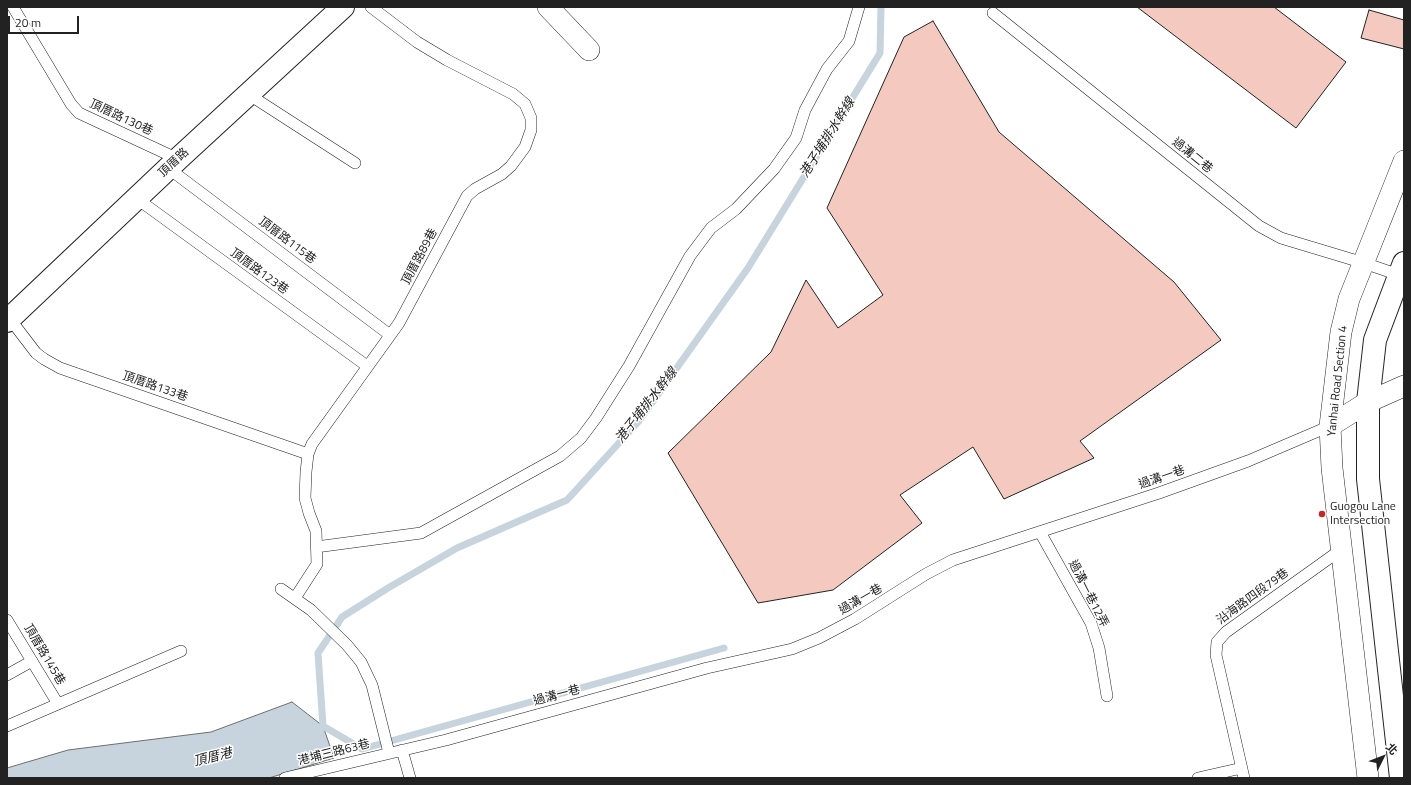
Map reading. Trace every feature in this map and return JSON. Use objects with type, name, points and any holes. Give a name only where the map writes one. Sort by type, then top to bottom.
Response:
[{"type":"main road","name":"頂厝路","points":[[8,320],[136,198],[343,7]]},
{"type":"main road","points":[[1401,778],[1368,479],[1368,402],[1375,340],[1402,269]]},
{"type":"street","points":[[548,7],[589,50]]},
{"type":"street","name":"Yanhai Road Section 4","points":[[1368,778],[1332,468],[1330,426],[1341,332],[1349,299],[1404,161]]},
{"type":"street","points":[[1330,426],[1368,402],[1404,386]]},
{"type":"lane","name":"頂厝路130巷","points":[[13,7],[71,104],[79,113],[173,164]]},
{"type":"lane","name":"頂厝路89巷","points":[[295,598],[316,564],[316,531],[305,498],[308,454],[312,444],[367,366],[399,324],[467,196],[475,189],[502,174],[525,147],[531,130],[531,118],[524,104],[513,94],[447,60],[417,42],[371,7]]},
{"type":"lane","points":[[316,547],[422,533],[560,456],[580,438],[596,418],[629,366],[690,256],[711,228],[736,209],[774,169],[796,138],[805,110],[828,69],[849,41],[859,7]]},
{"type":"lane","name":"過溝二巷","points":[[993,13],[1259,226],[1281,238],[1364,263],[1402,269]]},
{"type":"lane","points":[[248,94],[354,163]]},
{"type":"lane","name":"頂厝路115巷","points":[[173,164],[390,335]]},
{"type":"lane","name":"頂厝路123巷","points":[[136,198],[367,366]]},
{"type":"lane","name":"頂厝路133巷","points":[[8,320],[36,353],[60,368],[308,454]]},
{"type":"lane","name":"過溝一巷","points":[[388,748],[402,750],[446,740],[707,668],[792,649],[819,638],[855,619],[926,574],[953,560],[1159,493],[1248,461],[1330,426]]},
{"type":"lane","name":"過溝一巷12弄","points":[[1040,532],[1091,623],[1100,648],[1107,696]]},
{"type":"lane","name":"沿海路四段79巷","points":[[1243,773],[1216,656],[1217,642],[1226,632],[1342,549]]},
{"type":"lane","points":[[281,589],[311,610],[347,644],[361,662],[372,685],[388,748]]},
{"type":"lane","name":"頂厝路145巷","points":[[7,620],[58,704]]},
{"type":"lane","points":[[7,726],[181,651]]},
{"type":"lane","points":[[7,675],[32,661]]},
{"type":"lane","name":"港埔三路63巷","points":[[285,778],[388,748]]},
{"type":"lane","points":[[402,750],[410,778]]},
{"type":"lane","points":[[1198,778],[1243,773]]},
{"type":"water","name":"頂厝港","points":[[292,702],[323,726],[334,758],[269,778],[7,778],[7,768],[68,750],[211,732]]},
{"type":"building","points":[[1137,7],[1274,7],[1346,62],[1296,128]]},
{"type":"building","points":[[1369,10],[1404,20],[1404,49],[1361,38]]},
{"type":"building","points":[[933,21],[999,132],[1174,282],[1221,340],[1080,441],[1094,458],[1004,499],[973,447],[900,495],[922,523],[833,590],[758,603],[668,453],[771,352],[806,280],[838,328],[883,295],[827,208],[904,37]]},
{"type":"waterway","name":"港子埔排水幹線","points":[[724,648],[362,749],[323,726],[318,653],[342,617],[388,588],[457,548],[567,500],[639,421],[748,268],[880,53],[881,7]]},
{"type":"place","name":"Guogou Lane Intersection","points":[[1322,514]]}]
